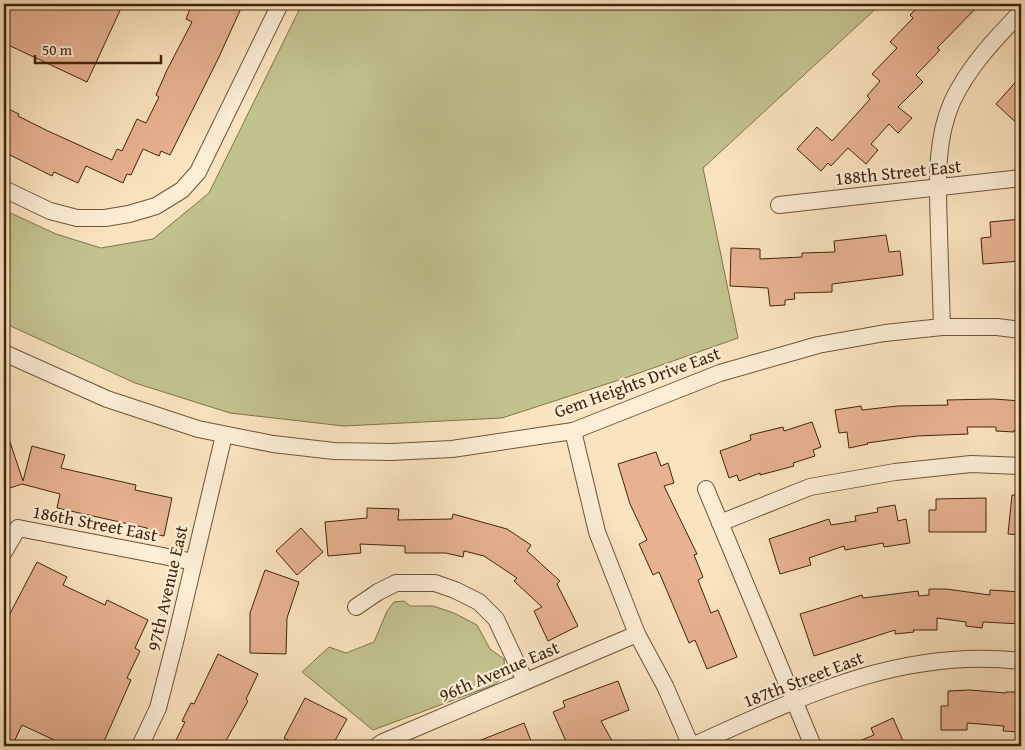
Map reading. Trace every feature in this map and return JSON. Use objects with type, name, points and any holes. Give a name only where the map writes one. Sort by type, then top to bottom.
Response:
[{"type":"street","points":[[4,189],[50,211],[78,218],[105,218],[128,214],[156,206],[182,190],[198,172],[280,4]]},
{"type":"street","points":[[942,327],[938,165],[943,132],[952,102],[969,72],[996,38],[1021,12]]},
{"type":"street","name":"188th Street East","points":[[779,205],[1021,178]]},
{"type":"street","name":"Gem Heights Drive East","points":[[4,353],[62,380],[120,403],[224,435],[273,444],[325,450],[391,452],[452,449],[573,431],[720,373],[818,344],[885,333],[942,327],[997,327],[1021,330]]},
{"type":"street","points":[[573,431],[598,532],[637,634],[665,686],[692,746]]},
{"type":"street","name":"97th Avenue East","points":[[140,746],[158,708],[224,435]]},
{"type":"street","points":[[720,523],[810,487],[895,472],[970,464],[1021,466]]},
{"type":"street","points":[[706,489],[813,746]]},
{"type":"street","name":"186th Street East","points":[[4,552],[18,528],[194,562]]},
{"type":"street","points":[[356,606],[396,583],[434,583],[455,590],[479,602],[496,619],[525,681]]},
{"type":"street","name":"96th Avenue East","points":[[377,746],[637,634]]},
{"type":"street","name":"187th Street East","points":[[692,746],[794,700],[828,687],[883,671],[939,660],[1006,659],[1021,661]]},
{"type":"green space","points":[[302,4],[881,4],[703,168],[738,338],[622,379],[502,418],[344,426],[230,413],[135,383],[4,323],[4,210],[56,234],[101,248],[153,239],[209,193]]},
{"type":"green space","points":[[404,601],[410,606],[433,606],[454,613],[477,625],[490,649],[504,659],[505,676],[494,685],[373,730],[302,672],[329,647],[346,653],[374,642],[387,611],[394,602]]},
{"type":"building","points":[[4,4],[123,4],[87,82],[4,43]]},
{"type":"building","points":[[192,4],[243,4],[170,155],[161,151],[159,156],[143,149],[131,175],[127,174],[123,183],[86,166],[78,183],[54,172],[52,176],[4,152],[4,107],[48,131],[112,160],[117,149],[122,151],[137,119],[146,123],[159,97],[156,95],[167,70],[192,22],[186,19]]},
{"type":"building","points":[[921,4],[980,4],[937,48],[940,50],[916,75],[923,82],[898,107],[912,118],[898,133],[889,124],[871,144],[878,150],[866,164],[848,148],[831,166],[828,163],[821,171],[797,149],[817,127],[832,141],[870,99],[867,96],[880,81],[872,74],[897,48],[890,42],[913,18],[910,15]]},
{"type":"building","points":[[1021,76],[1021,127],[996,104]]},
{"type":"building","points":[[1021,219],[1021,261],[983,264],[981,238],[991,237],[990,222]]},
{"type":"building","points":[[886,235],[889,252],[900,251],[903,275],[832,284],[832,292],[794,293],[795,299],[785,300],[785,305],[770,306],[768,288],[730,286],[731,248],[760,249],[760,259],[802,257],[802,253],[835,252],[834,241]]},
{"type":"building","points":[[994,399],[1021,401],[1021,431],[996,431],[996,427],[967,427],[968,434],[917,436],[867,443],[849,448],[847,432],[839,433],[835,410],[861,406],[862,410],[897,406],[948,405],[947,400]]},
{"type":"building","points":[[812,422],[821,447],[813,450],[815,456],[793,463],[794,466],[760,475],[760,473],[739,481],[737,475],[729,478],[720,451],[751,440],[750,435],[783,427],[784,431]]},
{"type":"building","points":[[4,430],[6,430],[23,481],[32,446],[65,455],[61,468],[136,485],[135,490],[172,498],[164,536],[146,532],[147,528],[57,508],[60,494],[22,484],[4,490]]},
{"type":"building","points":[[656,452],[661,466],[668,463],[674,483],[664,486],[697,554],[694,555],[703,577],[698,580],[711,613],[718,610],[737,657],[707,669],[695,640],[689,643],[659,572],[653,575],[639,544],[647,540],[630,504],[618,464]]},
{"type":"building","points":[[1012,495],[1021,495],[1021,535],[1008,534]]},
{"type":"building","points":[[986,498],[986,532],[929,532],[929,510],[936,510],[936,499]]},
{"type":"building","points":[[895,505],[898,521],[906,519],[910,543],[884,547],[883,543],[845,550],[844,546],[809,558],[811,565],[780,574],[769,539],[829,519],[831,525],[856,521],[855,516],[878,512],[877,508]]},
{"type":"building","points":[[367,508],[399,509],[398,520],[452,519],[453,514],[507,529],[531,545],[527,551],[560,581],[557,584],[578,626],[548,641],[534,611],[542,607],[514,581],[517,578],[484,556],[464,551],[463,557],[446,553],[405,553],[405,546],[360,544],[361,553],[328,556],[325,522],[367,518]]},
{"type":"building","points":[[301,528],[323,552],[297,575],[276,551]]},
{"type":"building","points":[[37,562],[67,577],[63,585],[105,605],[107,600],[148,620],[135,648],[140,651],[127,678],[131,680],[102,746],[67,746],[22,725],[12,746],[4,746],[4,625]]},
{"type":"building","points":[[265,570],[299,582],[287,618],[286,654],[250,653],[250,613]]},
{"type":"building","points":[[929,589],[946,589],[990,595],[990,590],[1021,592],[1021,624],[983,622],[982,628],[966,626],[966,622],[937,618],[937,630],[913,630],[914,632],[895,634],[895,630],[814,656],[800,614],[862,595],[863,598],[918,591],[919,596],[929,595]]},
{"type":"building","points":[[218,654],[258,674],[246,699],[248,701],[223,746],[173,746],[185,722],[182,721],[191,703],[194,704]]},
{"type":"building","points":[[618,681],[629,710],[601,721],[615,746],[568,746],[553,712],[565,707],[563,701]]},
{"type":"building","points":[[970,690],[1006,693],[1021,692],[1021,732],[1003,731],[1004,726],[967,723],[967,730],[941,730],[941,706],[948,706],[948,691]]},
{"type":"building","points":[[305,698],[347,719],[332,746],[300,746],[284,738]]},
{"type":"building","points":[[893,718],[904,743],[896,746],[847,746],[874,735],[871,728]]},
{"type":"building","points":[[524,723],[533,746],[466,746]]}]
